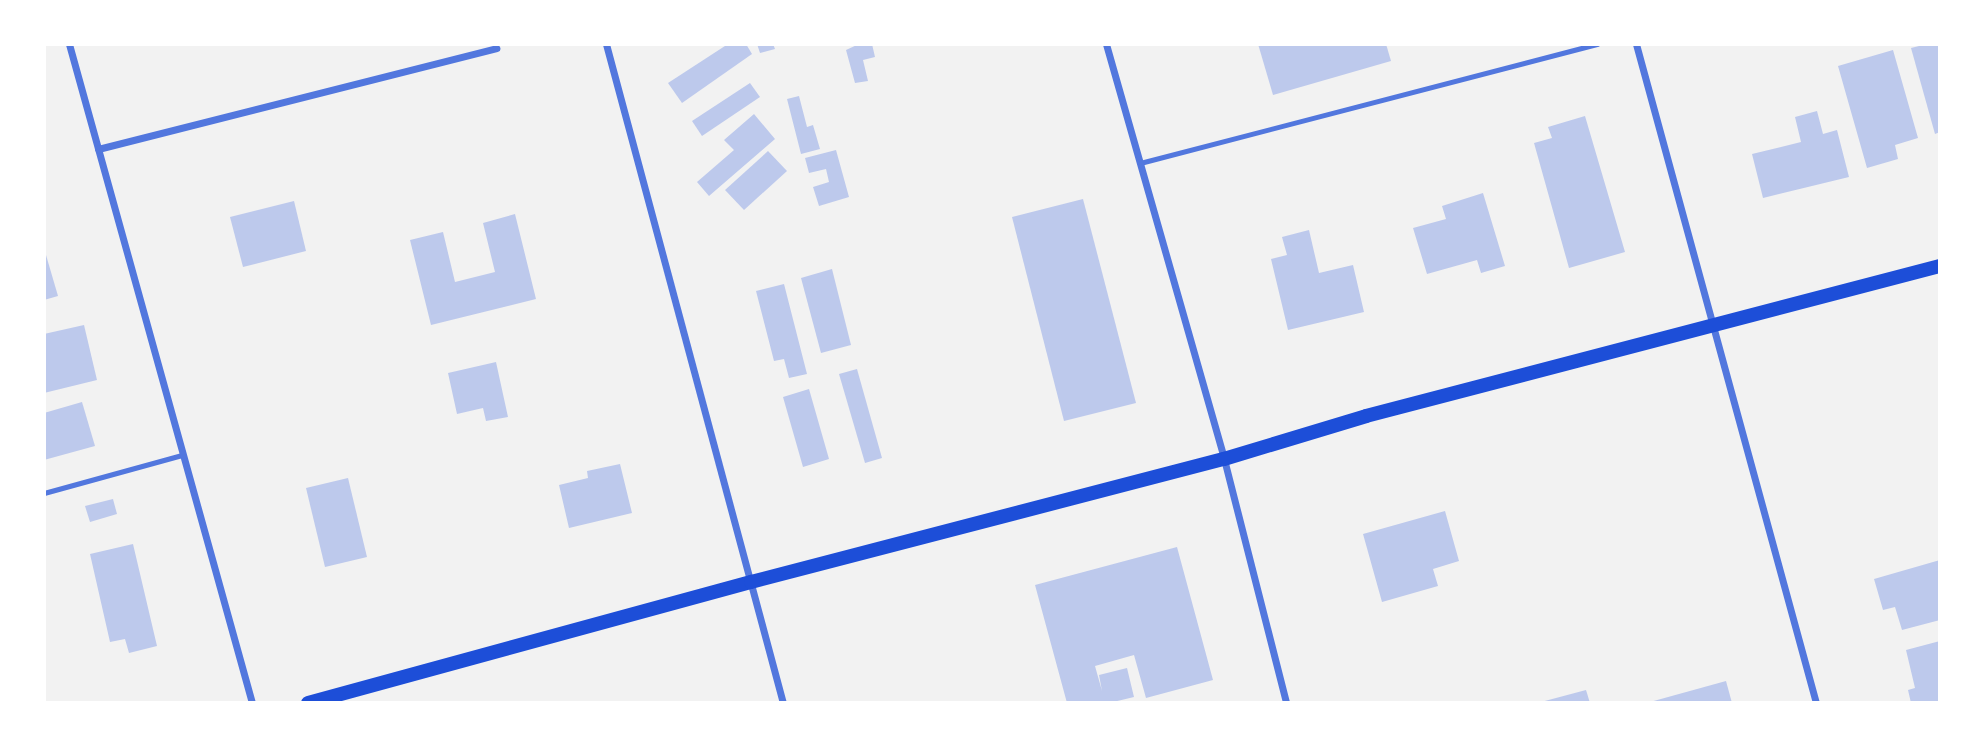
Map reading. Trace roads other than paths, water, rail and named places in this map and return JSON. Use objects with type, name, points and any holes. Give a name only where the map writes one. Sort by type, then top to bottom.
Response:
[{"type":"main road","points":[[309,703],[751,582],[1224,459],[1366,416],[1713,327],[1940,265]]},
{"type":"street","points":[[69,44],[251,703]]},
{"type":"street","points":[[606,44],[783,703]]},
{"type":"street","points":[[1106,44],[1224,459],[1286,703]]},
{"type":"street","points":[[1636,44],[1816,703]]},
{"type":"street","points":[[98,149],[496,48]]},
{"type":"lane","points":[[1140,163],[1598,44]]},
{"type":"lane","points":[[44,493],[182,455]]}]
